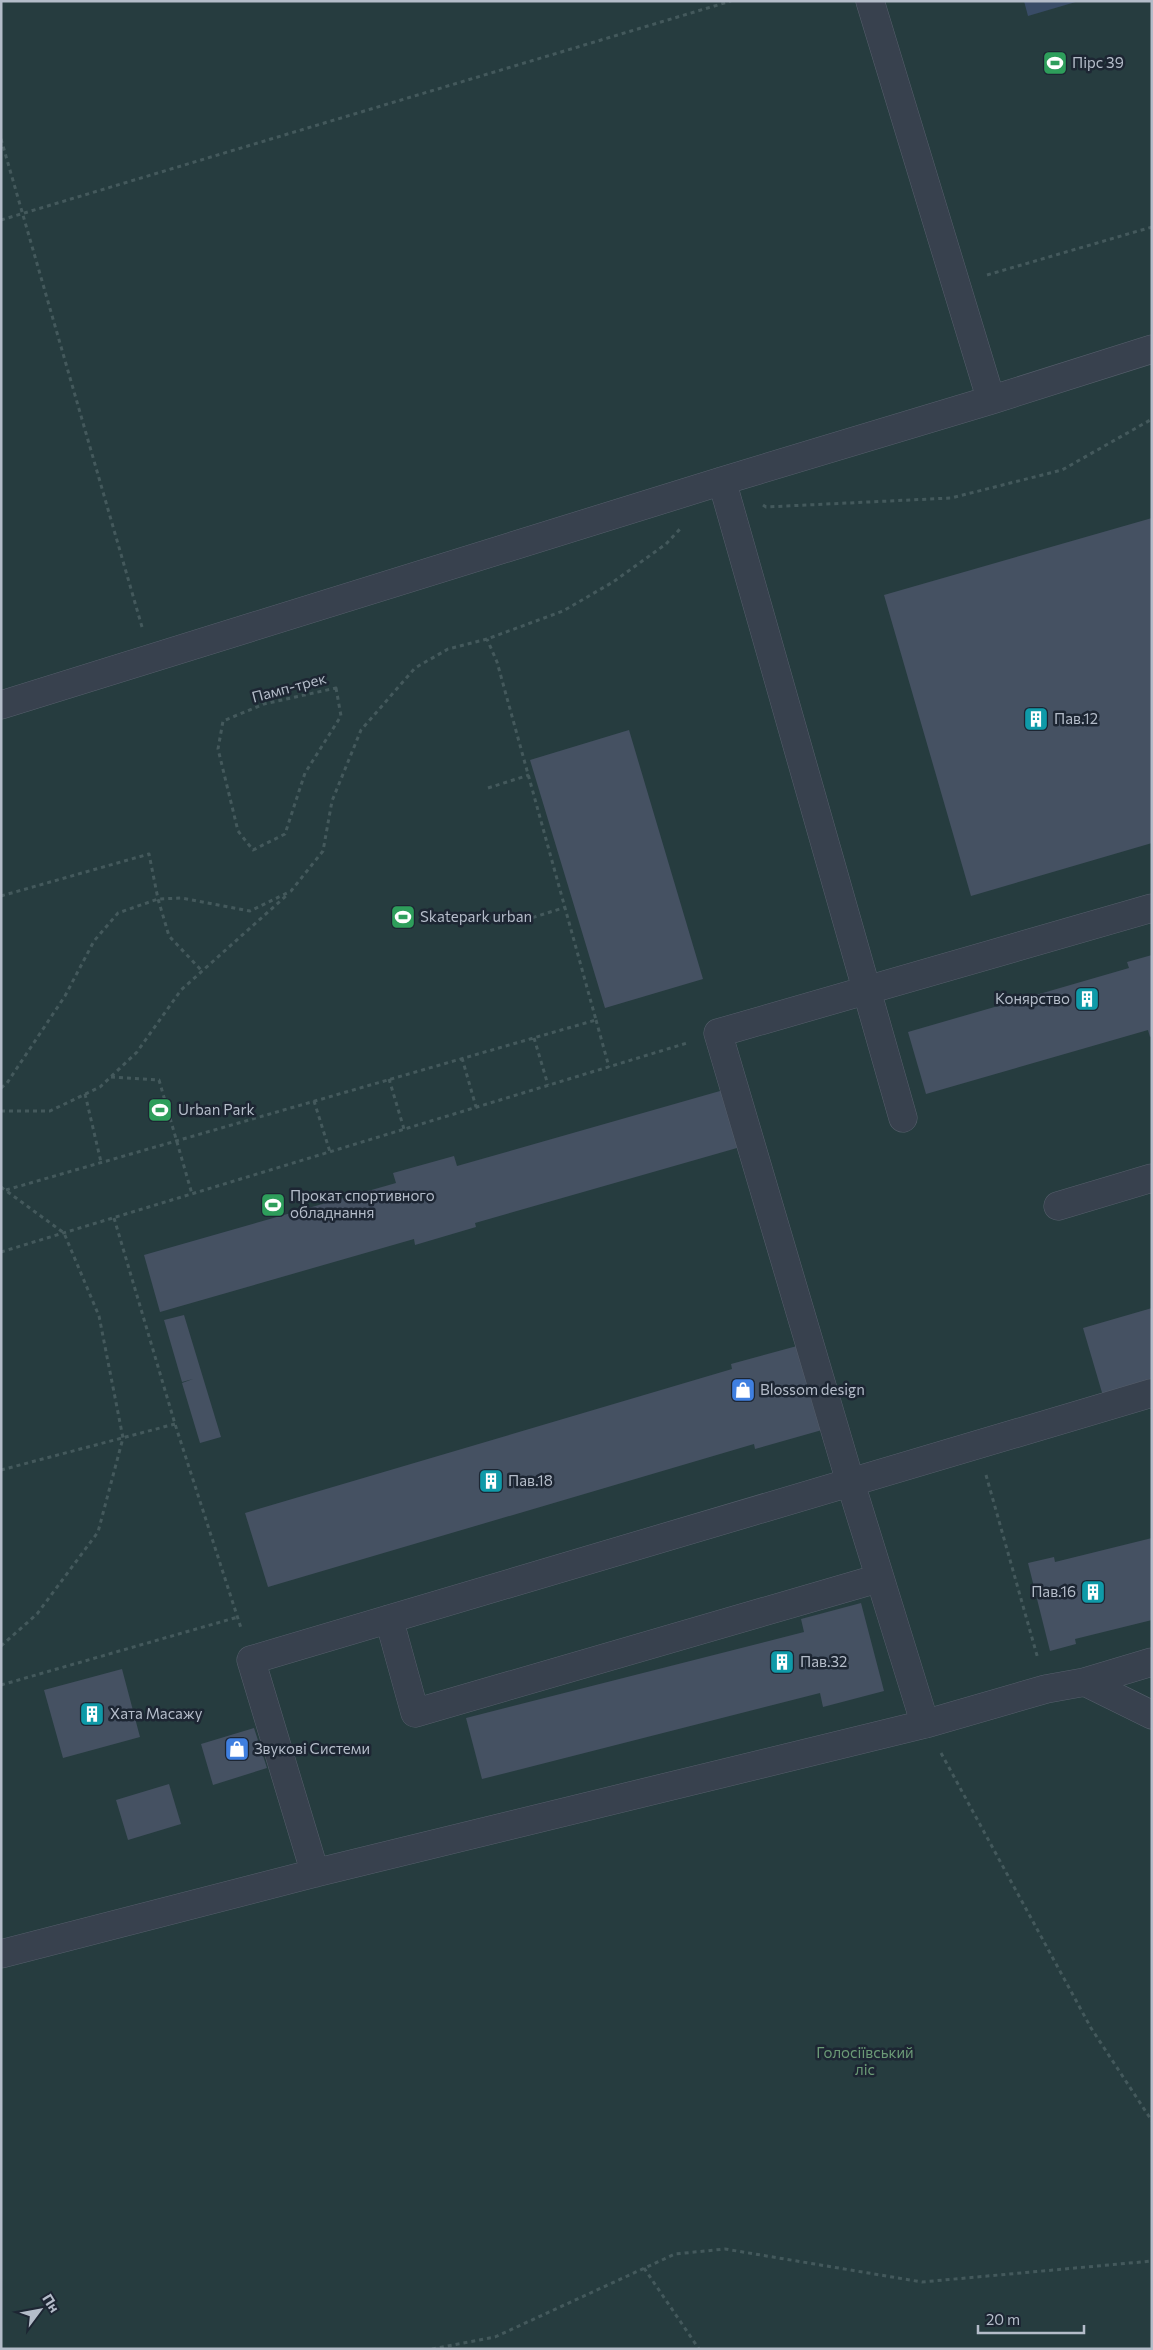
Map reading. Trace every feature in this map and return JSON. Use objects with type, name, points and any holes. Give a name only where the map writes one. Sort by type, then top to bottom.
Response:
[{"type":"street","points":[[870,1],[991,400]]},
{"type":"street","points":[[1,705],[1152,349]]},
{"type":"street","points":[[722,481],[903,1118]]},
{"type":"street","points":[[925,1724],[850,1481],[718,1034],[1152,908]]},
{"type":"street","points":[[1058,1206],[1152,1178]]},
{"type":"street","points":[[315,1873],[251,1660],[1152,1393]]},
{"type":"street","points":[[389,1619],[415,1713],[880,1578]]},
{"type":"street","points":[[1,1954],[315,1873],[925,1724],[1046,1689],[1085,1682],[1152,1662]]},
{"type":"street","points":[[1085,1682],[1152,1715]]},
{"type":"path","points":[[1,220],[731,1]]},
{"type":"path","points":[[1,139],[152,659]]},
{"type":"path","points":[[955,284],[1152,226]]},
{"type":"path","points":[[722,481],[766,507],[951,498],[1062,470],[1152,419]]},
{"type":"path","points":[[1,1111],[50,1111],[100,1087],[137,1052],[181,990],[291,891],[323,851],[332,800],[342,770],[361,730],[415,668],[448,649],[563,612],[613,582],[666,544],[685,523]]},
{"type":"path","points":[[487,638],[497,662],[609,1067]]},
{"type":"path","name":"Памп-трек","points":[[336,688],[341,716],[304,773],[285,834],[253,850],[238,831],[220,758],[218,749],[223,721],[264,704],[336,688]]},
{"type":"path","points":[[488,788],[529,775]]},
{"type":"path","points":[[1,896],[149,854],[158,899],[169,936],[202,971]]},
{"type":"path","points":[[1,1088],[7,1083],[65,996],[94,940],[118,913],[158,899],[182,898],[250,911],[291,891]]},
{"type":"path","points":[[525,920],[566,907]]},
{"type":"path","points":[[6,1190],[596,1020]]},
{"type":"path","points":[[1,1252],[718,1034]]},
{"type":"path","points":[[534,1038],[548,1085]]},
{"type":"path","points":[[462,1058],[476,1108]]},
{"type":"path","points":[[111,1077],[159,1080],[178,1140],[192,1194]]},
{"type":"path","points":[[389,1079],[404,1129]]},
{"type":"path","points":[[85,1094],[101,1162]]},
{"type":"path","points":[[314,1101],[330,1152]]},
{"type":"path","points":[[1,1187],[64,1233],[99,1316],[123,1438],[98,1532],[37,1614],[1,1646]]},
{"type":"path","points":[[114,1218],[175,1424],[251,1660]]},
{"type":"path","points":[[1,1470],[175,1424]]},
{"type":"path","points":[[977,1445],[1046,1689]]},
{"type":"path","points":[[1,1685],[238,1617]]},
{"type":"path","points":[[925,1724],[1091,2028],[1152,2121]]},
{"type":"path","points":[[432,2349],[495,2337],[675,2254],[725,2249],[922,2282],[1152,2261]]},
{"type":"path","points":[[644,2268],[699,2349]]},
{"type":"green space","name":"Голосіївський ліс","points":[[1,1],[1152,1],[1152,2349],[1,2349]]},
{"type":"water","points":[[1024,1],[1079,1],[1028,16]]},
{"type":"building","name":"Пав.12","points":[[1152,518],[1152,843],[971,896],[884,595]]},
{"type":"building","points":[[629,730],[703,979],[605,1008],[530,760]]},
{"type":"building","name":"Конярство","points":[[1152,955],[1152,1036],[1150,1037],[1148,1030],[926,1094],[908,1032],[1129,968],[1127,962]]},
{"type":"building","points":[[727,1089],[744,1146],[475,1223],[476,1227],[415,1245],[414,1239],[160,1312],[144,1255],[396,1183],[393,1173],[454,1156],[457,1166]]},
{"type":"building","points":[[1152,1308],[1152,1381],[1103,1396],[1083,1328]]},
{"type":"building","points":[[184,1315],[221,1437],[200,1443],[182,1383],[193,1379],[182,1382],[164,1320]]},
{"type":"building","name":"Пав.18","points":[[797,1346],[822,1430],[755,1449],[754,1444],[268,1587],[245,1513],[732,1369],[731,1364]]},
{"type":"building","name":"Пав.16","points":[[1152,1538],[1152,1620],[1075,1639],[1076,1644],[1050,1651],[1028,1563],[1054,1557],[1055,1562]]},
{"type":"building","name":"Пав.32","points":[[861,1603],[884,1691],[823,1707],[820,1693],[482,1779],[466,1718],[804,1632],[801,1619]]},
{"type":"building","name":"Хата Масажу","points":[[122,1669],[140,1737],[63,1758],[44,1690]]},
{"type":"building","points":[[254,1728],[267,1768],[213,1785],[201,1744]]},
{"type":"building","points":[[169,1784],[181,1824],[128,1840],[116,1800]]},
{"type":"place","name":"Пірс 39","points":[[1055,63]]},
{"type":"place","name":"Пав.12","points":[[1036,719]]},
{"type":"place","name":"Skatepark urban","points":[[403,917]]},
{"type":"place","name":"Конярство","points":[[1087,999]]},
{"type":"place","name":"Urban Park","points":[[160,1110]]},
{"type":"place","name":"Прокат спортивного обладнання","points":[[273,1205]]},
{"type":"place","name":"Blossom design","points":[[743,1390]]},
{"type":"place","name":"Пав.18","points":[[491,1481]]},
{"type":"place","name":"Пав.16","points":[[1093,1592]]},
{"type":"place","name":"Пав.32","points":[[782,1662]]},
{"type":"place","name":"Хата Масажу","points":[[92,1714]]},
{"type":"place","name":"Звукові Системи","points":[[237,1749]]}]
